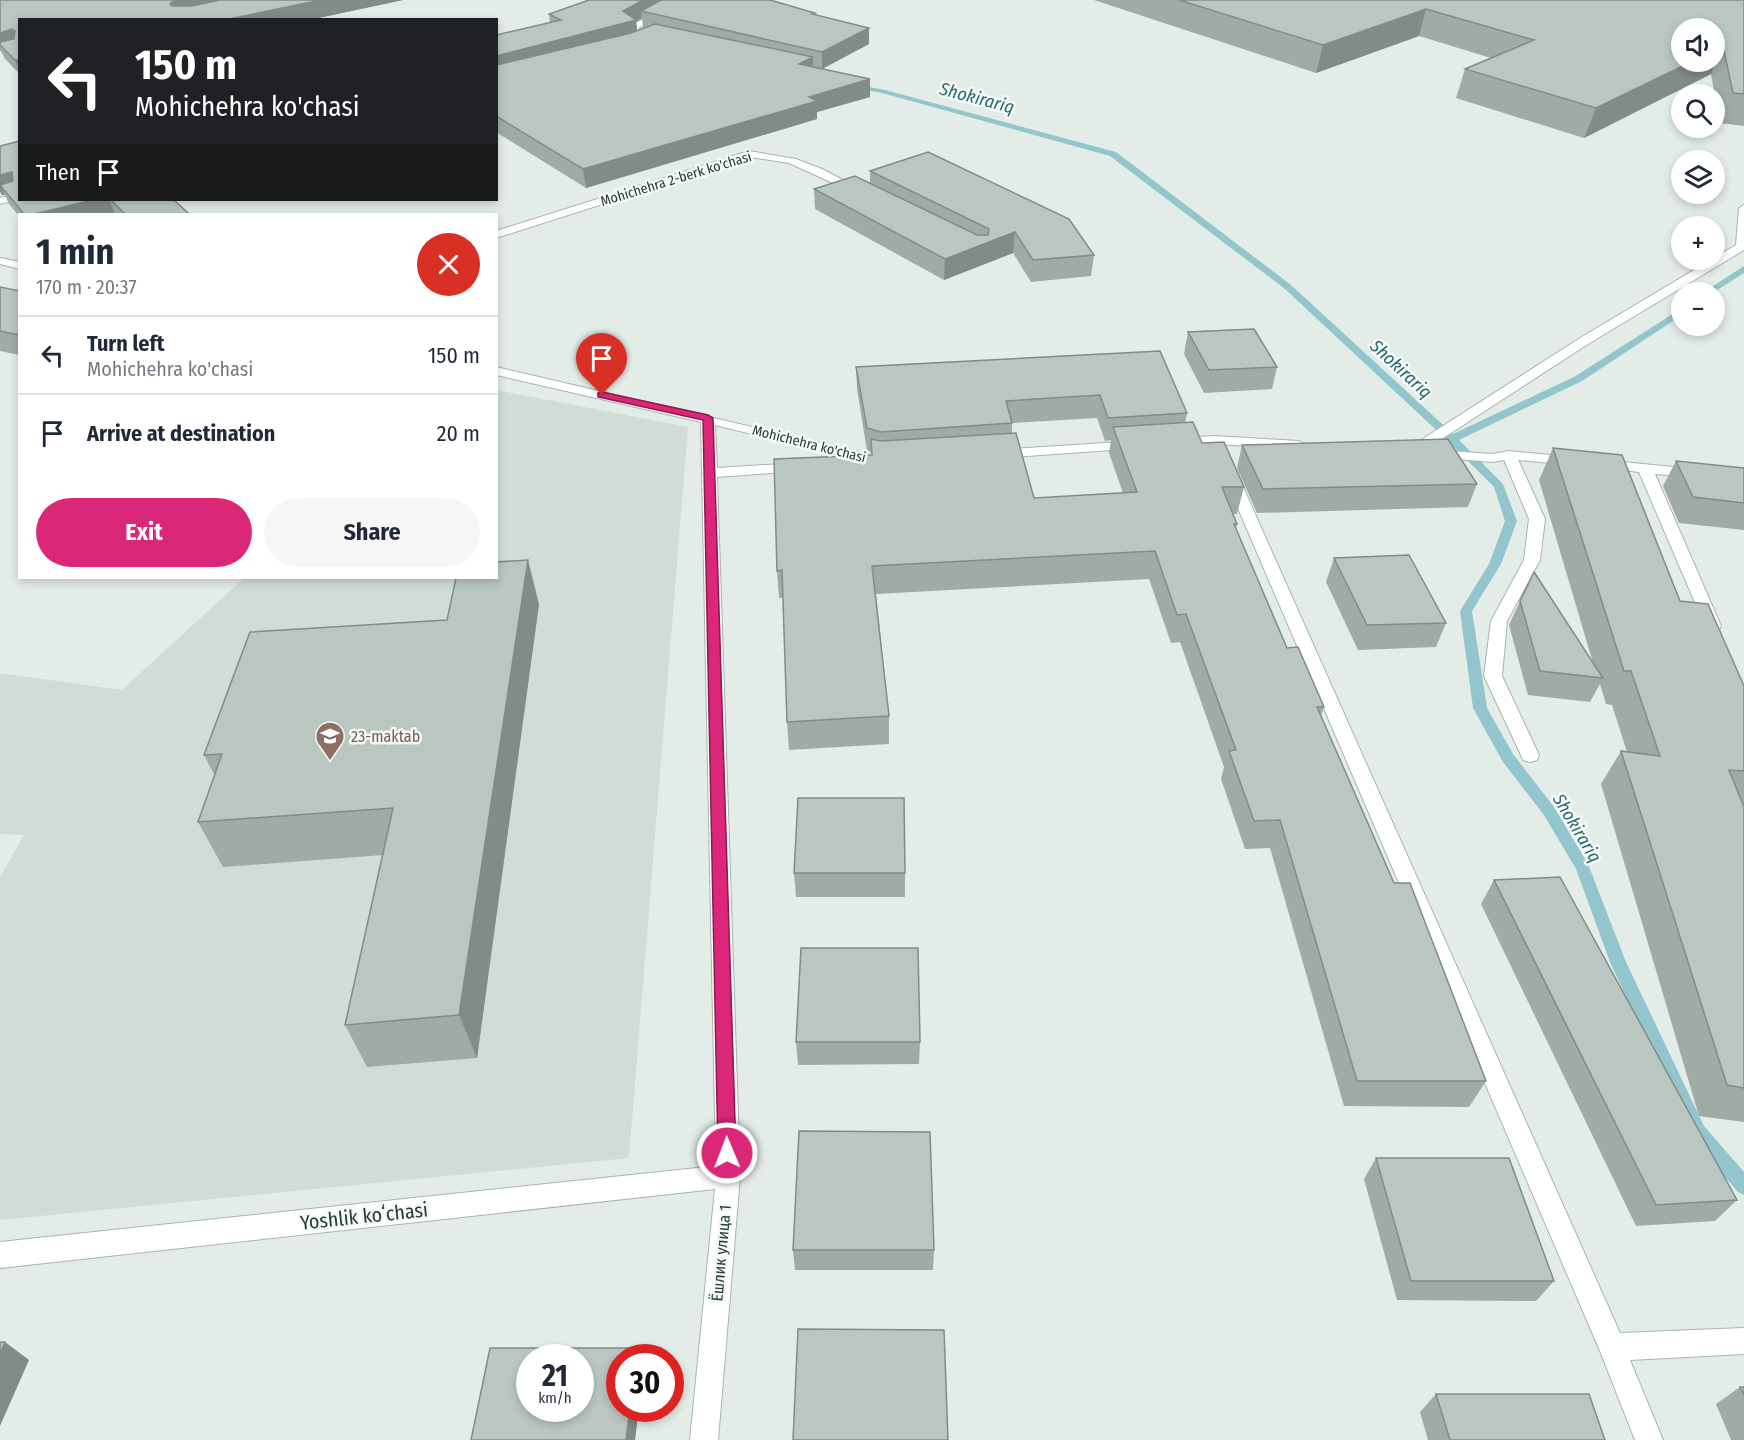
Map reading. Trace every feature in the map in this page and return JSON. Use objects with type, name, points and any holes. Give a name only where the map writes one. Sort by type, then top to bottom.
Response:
[{"type":"street","points":[[638,42],[657,35],[631,28],[684,0]]},
{"type":"street","name":"Mohichehra 2-berk ko'chasi","points":[[498,235],[749,154],[768,154],[792,159],[866,195]]},
{"type":"street","points":[[0,201],[18,196]]},
{"type":"street","points":[[1711,475],[1501,456],[1409,452],[1584,341],[1742,246],[1744,208]]},
{"type":"street","points":[[0,261],[18,266]]},
{"type":"street","name":"Mohichehra ko'chasi","points":[[498,371],[887,461],[835,464]]},
{"type":"street","name":"Ёшлик улица 1","points":[[704,1440],[728,1176],[708,418]]},
{"type":"street","points":[[1215,440],[1612,1347],[1649,1440]]},
{"type":"street","points":[[988,454],[1215,440],[1318,447]]},
{"type":"street","points":[[1501,456],[1537,519],[1532,560],[1499,621],[1493,676],[1530,755]]},
{"type":"street","points":[[709,473],[812,466]]},
{"type":"street","points":[[1645,468],[1720,642]]},
{"type":"street","name":"Yoshlik koʻchasi","points":[[0,1255],[728,1176]]},
{"type":"street","points":[[1612,1347],[1744,1341]]},
{"type":"shaded area","name":"23-maktab","points":[[498,390],[688,427],[629,1158],[0,1220],[0,877],[24,835],[0,834],[0,673],[122,690],[243,579],[498,579]]},
{"type":"building","points":[[0,0],[180,0],[170,4],[172,6],[192,6],[220,0],[321,0],[234,18],[18,18],[18,60],[15,60],[0,45],[0,42],[14,39],[15,31],[12,29],[0,33]]},
{"type":"building","points":[[589,0],[643,0],[623,11],[636,20],[498,55],[498,35],[561,20],[549,14]]},
{"type":"building","points":[[661,0],[770,0],[815,13],[812,14],[869,28],[822,52],[641,11]]},
{"type":"building","points":[[1179,0],[1744,0],[1744,94],[1733,93],[1725,55],[1725,18],[1671,18],[1671,72],[1596,108],[1465,69],[1534,40],[1426,9],[1323,45]]},
{"type":"building","points":[[655,24],[813,57],[799,64],[870,79],[809,97],[817,101],[583,169],[498,117],[498,65],[631,33]]},
{"type":"building","points":[[18,142],[18,201],[89,201],[38,213],[23,213],[0,185],[13,181],[12,172],[0,175],[0,146]]},
{"type":"building","points":[[928,152],[1069,219],[1094,255],[1033,260],[1015,232],[945,259],[814,189],[855,176],[977,235],[988,235],[989,229],[870,171]]},
{"type":"building","points":[[112,201],[175,201],[188,213],[124,213]]},
{"type":"building","points":[[0,287],[18,291],[18,335],[0,331]]},
{"type":"building","points":[[1254,329],[1277,367],[1209,370],[1188,332]]},
{"type":"building","points":[[1160,351],[1187,413],[1108,418],[1100,395],[1006,401],[1012,423],[881,432],[867,428],[856,367]]},
{"type":"building","points":[[1193,422],[1202,443],[1224,442],[1244,487],[1222,487],[1237,524],[1234,524],[1287,648],[1298,647],[1324,707],[1317,707],[1394,883],[1410,883],[1486,1081],[1357,1081],[1280,820],[1254,821],[1229,751],[1236,750],[1186,614],[1177,615],[1155,551],[872,566],[889,716],[787,722],[782,570],[777,571],[774,459],[872,455],[871,439],[881,441],[1016,433],[1034,498],[1137,492],[1113,427]]},
{"type":"building","points":[[1448,439],[1477,484],[1263,489],[1242,445]]},
{"type":"building","points":[[1553,448],[1622,455],[1680,601],[1708,604],[1744,686],[1744,771],[1729,770],[1744,807],[1744,1088],[1727,1085],[1621,751],[1660,756],[1631,671],[1624,671]]},
{"type":"building","points":[[1676,461],[1744,468],[1744,503],[1693,497]]},
{"type":"building","points":[[1409,555],[1446,623],[1367,625],[1334,558]]},
{"type":"building","points":[[528,560],[459,1015],[345,1025],[393,808],[198,822],[222,754],[204,755],[250,632],[447,620],[456,579],[498,579],[498,562]]},
{"type":"building","points":[[1534,572],[1603,678],[1540,671],[1520,601]]},
{"type":"building","points":[[798,798],[904,798],[905,873],[794,873]]},
{"type":"building","points":[[1560,877],[1737,1200],[1656,1205],[1494,880]]},
{"type":"building","points":[[801,948],[918,948],[920,1042],[796,1042]]},
{"type":"building","points":[[799,1131],[930,1132],[934,1250],[793,1250]]},
{"type":"building","points":[[1376,1158],[1509,1158],[1554,1281],[1411,1281]]},
{"type":"building","points":[[798,1329],[944,1330],[948,1440],[793,1440]]},
{"type":"building","points":[[0,1342],[5,1342],[0,1353]]},
{"type":"building","points":[[490,1348],[516,1348],[516,1422],[594,1422],[594,1348],[606,1348],[606,1422],[628,1422],[626,1440],[471,1440]]},
{"type":"building","points":[[1436,1394],[1589,1394],[1605,1440],[1450,1440]]},
{"type":"waterway","name":"Shokirariq","points":[[620,28],[653,15],[670,0]]},
{"type":"waterway","name":"Shokirariq","points":[[852,86],[883,91],[1113,154],[1288,287],[1452,439]]},
{"type":"waterway","points":[[1724,282],[1744,269]]},
{"type":"waterway","points":[[1452,439],[1578,379],[1671,318]]},
{"type":"waterway","name":"Shokirariq","points":[[1452,439],[1499,486],[1511,521],[1495,564],[1466,611],[1480,708],[1508,758],[1549,811],[1583,868],[1618,962],[1698,1132],[1744,1186]]},
{"type":"place","name":"23-maktab","points":[[330,762]]},
{"type":"route","points":[[602,395],[708,418],[727,1153]]}]
